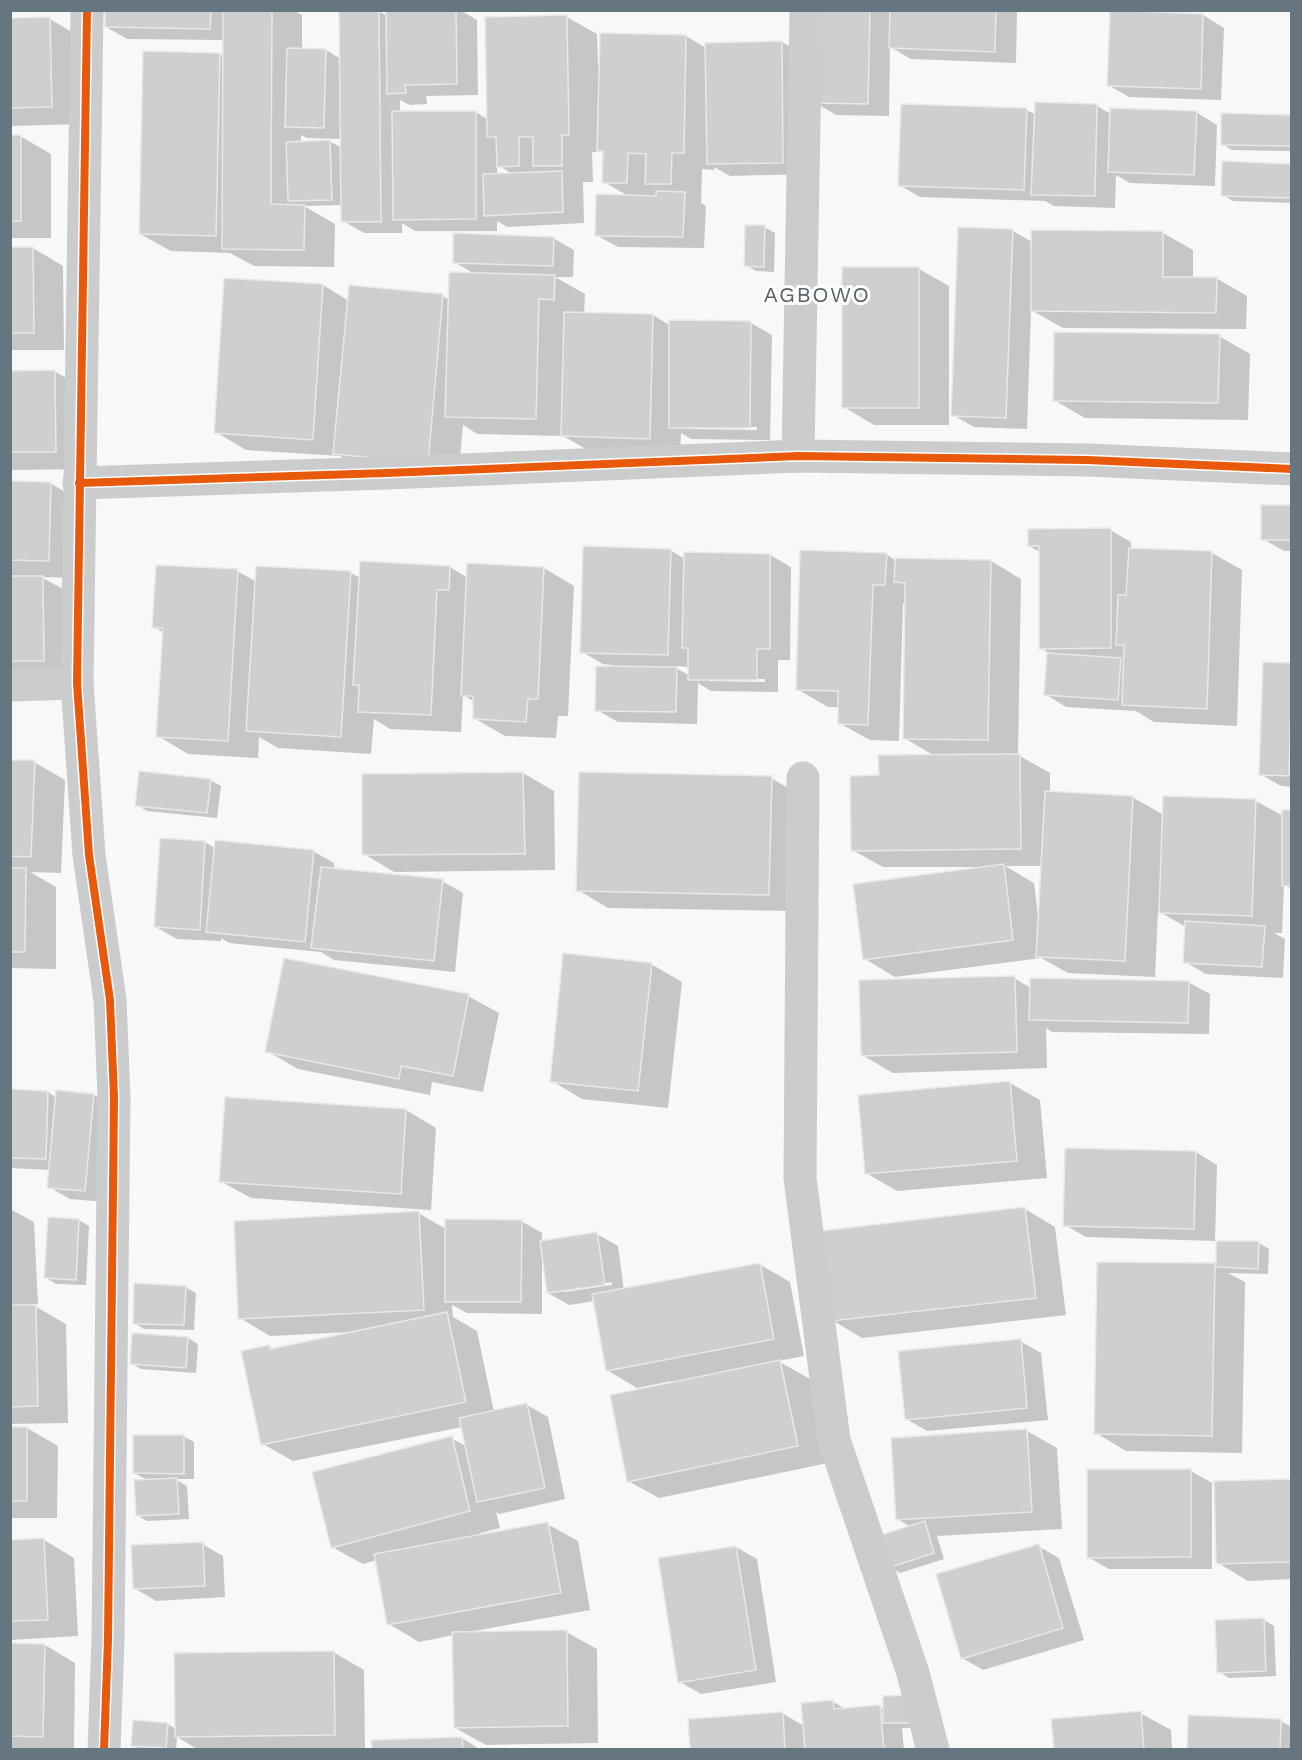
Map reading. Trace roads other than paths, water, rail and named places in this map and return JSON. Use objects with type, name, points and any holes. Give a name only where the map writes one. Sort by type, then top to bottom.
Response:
[{"type":"street","points":[[87,10],[77,682],[89,855],[110,1000],[114,1097],[109,1582],[104,1749]]},
{"type":"street","points":[[798,456],[806,10]]},
{"type":"street","points":[[79,483],[798,456],[1087,460],[1292,469]]},
{"type":"street","points":[[10,685],[77,682]]},
{"type":"street","points":[[803,778],[800,1178],[834,1440],[913,1673],[933,1749]]},
{"type":"district","name":"AGBOWO","points":[[817,294]]}]
